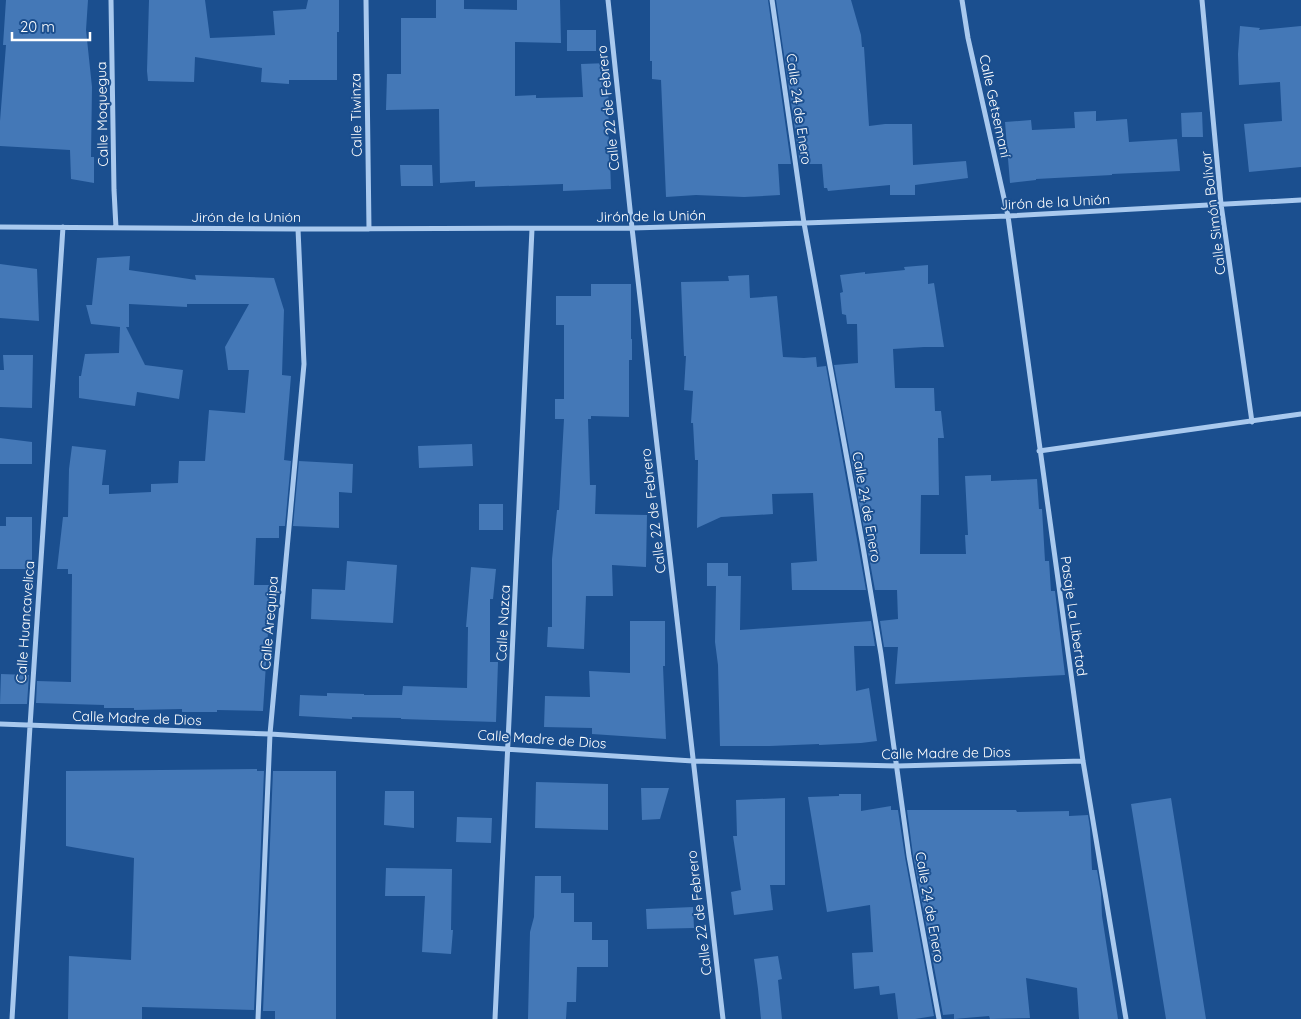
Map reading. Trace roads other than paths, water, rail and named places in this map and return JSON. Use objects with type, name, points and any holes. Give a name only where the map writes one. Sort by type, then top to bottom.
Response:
[{"type":"street","name":"Calle Moquegua","points":[[112,0],[116,228]]},
{"type":"street","name":"Calle Tiwinza","points":[[366,0],[369,229]]},
{"type":"street","name":"Calle 22 de Febrero","points":[[608,0],[632,228],[723,1019]]},
{"type":"street","name":"Calle 24 de Enero","points":[[772,0],[804,223],[862,541],[909,856],[939,1019]]},
{"type":"street","name":"Calle Getsemaní","points":[[962,0],[970,47],[1008,216]]},
{"type":"street","name":"Calle Simón Bolívar","points":[[1202,0],[1221,204],[1252,422]]},
{"type":"street","name":"Jirón de la Unión","points":[[0,227],[298,229],[632,228],[1008,216],[1301,200]]},
{"type":"street","name":"Pasaje La Libertad","points":[[1008,216],[1083,761],[1126,1019]]},
{"type":"street","name":"Calle Huancavelica","points":[[12,1019],[63,227]]},
{"type":"street","name":"Calle Nazca","points":[[495,1019],[532,228]]},
{"type":"street","name":"Calle Arequipa","points":[[258,1019],[270,734],[304,364],[298,229]]},
{"type":"street","points":[[1039,451],[1301,414]]},
{"type":"street","name":"Calle Madre de Dios","points":[[0,724],[270,734],[693,761],[897,766],[1083,761]]}]
